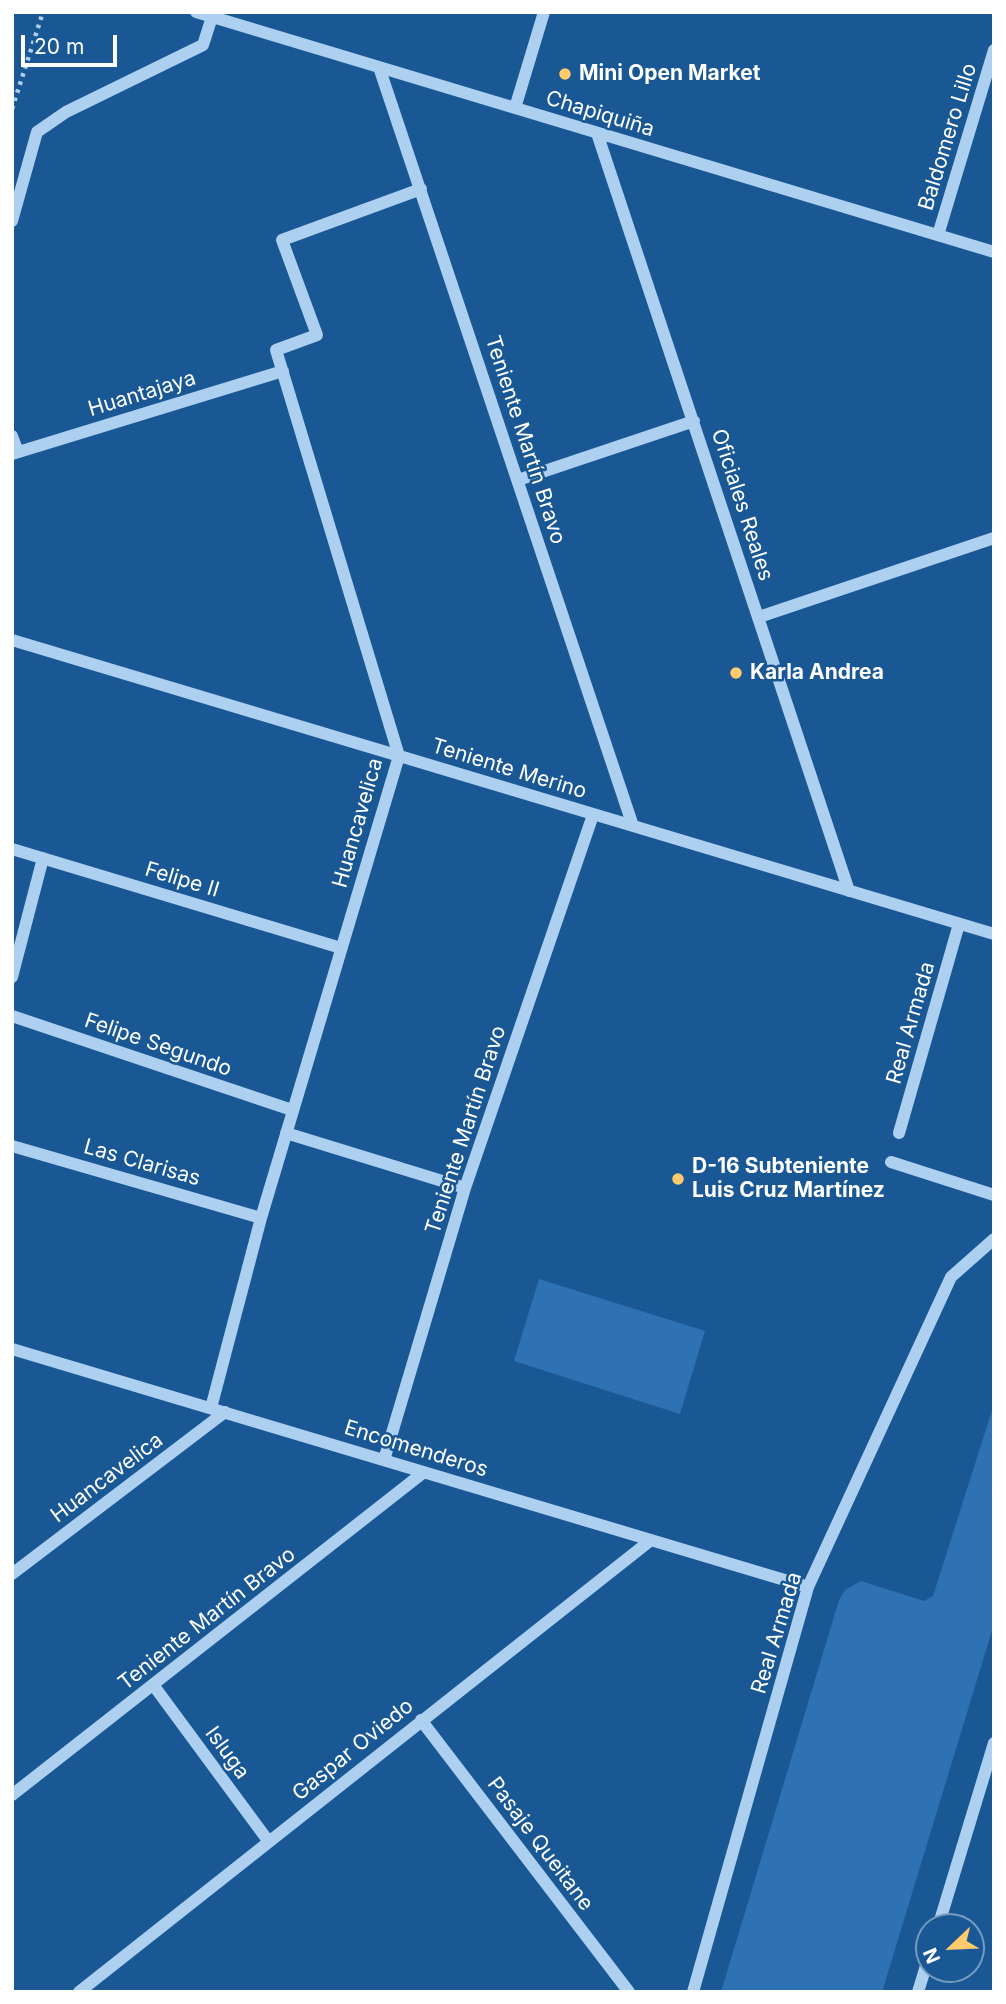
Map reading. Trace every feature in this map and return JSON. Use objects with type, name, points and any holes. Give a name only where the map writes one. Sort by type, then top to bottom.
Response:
[{"type":"street","name":"Chapiquiña","points":[[196,12],[994,252]]},
{"type":"street","points":[[515,108],[544,12]]},
{"type":"street","points":[[12,221],[37,132],[66,113],[203,45],[212,17]]},
{"type":"street","name":"Baldomero Lillo","points":[[938,235],[994,50]]},
{"type":"street","name":"Teniente Martín Bravo","points":[[379,67],[632,826]]},
{"type":"street","name":"Oficiales Reales","points":[[597,132],[849,891]]},
{"type":"street","name":"Huancavelica","points":[[211,1408],[292,1110],[399,756],[276,350],[317,335],[282,240],[421,188]]},
{"type":"street","name":"Huantajaya","points":[[15,453],[283,371]]},
{"type":"street","points":[[518,480],[694,421]]},
{"type":"street","points":[[12,436],[15,453]]},
{"type":"street","points":[[759,617],[994,538]]},
{"type":"street","name":"Teniente Merino","points":[[12,640],[994,934]]},
{"type":"street","name":"Teniente Martín Bravo","points":[[384,1460],[465,1188],[593,814]]},
{"type":"street","name":"Felipe II","points":[[12,849],[341,948]]},
{"type":"street","points":[[12,977],[43,858]]},
{"type":"street","name":"Real Armada","points":[[899,1133],[959,924]]},
{"type":"street","name":"Felipe Segundo","points":[[12,1016],[292,1110]]},
{"type":"street","points":[[286,1133],[465,1188]]},
{"type":"street","name":"Las Clarisas","points":[[12,1146],[261,1218]]},
{"type":"street","points":[[891,1162],[994,1195]]},
{"type":"street","name":"Real Armada","points":[[694,1992],[808,1587],[951,1278],[994,1239]]},
{"type":"street","name":"Encomenderos","points":[[12,1349],[808,1587]]},
{"type":"street","name":"Huancavelica","points":[[12,1574],[225,1412]]},
{"type":"street","name":"Teniente Martín Bravo","points":[[12,1795],[424,1472]]},
{"type":"street","name":"Gaspar Oviedo","points":[[79,1992],[651,1540]]},
{"type":"street","name":"Isluga","points":[[154,1686],[269,1842]]},
{"type":"street","name":"Pasaje Queitane","points":[[421,1720],[629,1992]]},
{"type":"street","points":[[942,1913],[994,1744]]},
{"type":"path","points":[[12,109],[43,12]]},
{"type":"shaded area","points":[[539,1279],[705,1331],[680,1414],[514,1361]]},
{"type":"shaded area","points":[[994,1404],[994,1624],[882,1992],[721,1992],[839,1600],[845,1590],[861,1581],[924,1601],[933,1596]]},
{"type":"place","name":"Mini Open Market","points":[[565,74]]},
{"type":"place","name":"Karla Andrea","points":[[736,673]]},
{"type":"place","name":"D-16 Subteniente Luis Cruz Martínez","points":[[678,1179]]}]
